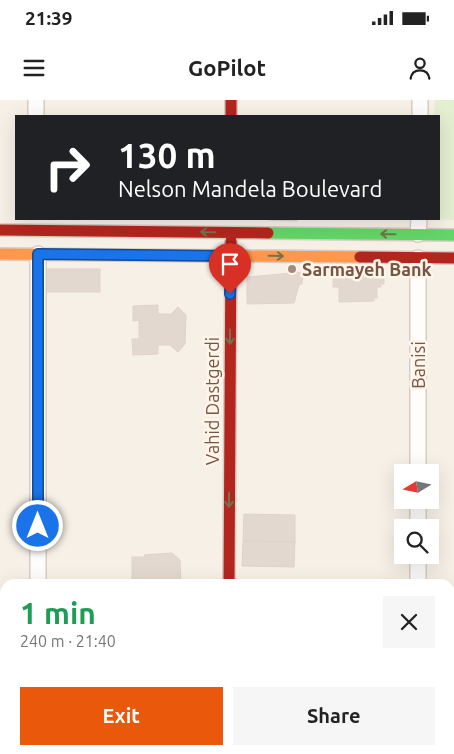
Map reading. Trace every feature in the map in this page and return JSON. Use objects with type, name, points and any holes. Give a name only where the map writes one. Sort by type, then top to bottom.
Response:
[{"type":"main road","points":[[231,115],[232,100]]},
{"type":"main road","name":"Vahid Dastgerdi","points":[[229,579],[231,220]]},
{"type":"main road","points":[[0,230],[38,225],[231,232],[454,235]]},
{"type":"main road","points":[[0,254],[454,258]]},
{"type":"street","points":[[36,100],[36,115]]},
{"type":"street","points":[[420,100],[420,115]]},
{"type":"street","points":[[418,220],[418,234]]},
{"type":"street","points":[[38,254],[38,579]]},
{"type":"street","name":"Banisi","points":[[418,258],[418,464]]},
{"type":"street","points":[[418,564],[418,579]]},
{"type":"green space","points":[[435,100],[454,100],[454,220],[440,219],[440,115],[434,115]]},
{"type":"building","points":[[46,269],[100,269],[100,292],[46,292]]},
{"type":"building","points":[[381,270],[381,275],[384,275],[384,284],[381,284],[381,287],[377,287],[377,298],[374,298],[374,301],[339,302],[339,287],[333,287],[333,271]]},
{"type":"building","points":[[303,272],[302,284],[299,285],[294,303],[247,304],[247,277]]},
{"type":"building","points":[[158,305],[158,314],[171,314],[178,307],[186,315],[185,344],[178,352],[170,345],[158,345],[158,354],[133,355],[132,339],[139,339],[139,320],[133,321],[133,306]]},
{"type":"building","points":[[244,514],[295,515],[295,542],[243,541]]},
{"type":"building","points":[[243,541],[295,542],[294,567],[242,566]]},
{"type":"building","points":[[172,553],[180,560],[181,579],[132,579],[132,557],[145,557],[144,555]]},
{"type":"traffic: fast","points":[[268,233],[454,235]]},
{"type":"traffic: slow","points":[[0,254],[360,257]]},
{"type":"traffic: jam","points":[[231,100],[231,115]]},
{"type":"traffic: jam","points":[[0,230],[268,233]]},
{"type":"traffic: jam","points":[[229,579],[231,241]]},
{"type":"traffic: jam","points":[[360,257],[454,258]]},
{"type":"place","name":"Sarmayeh Bank","points":[[292,269]]},
{"type":"route","points":[[38,526],[38,254],[231,256],[230,294]]}]
